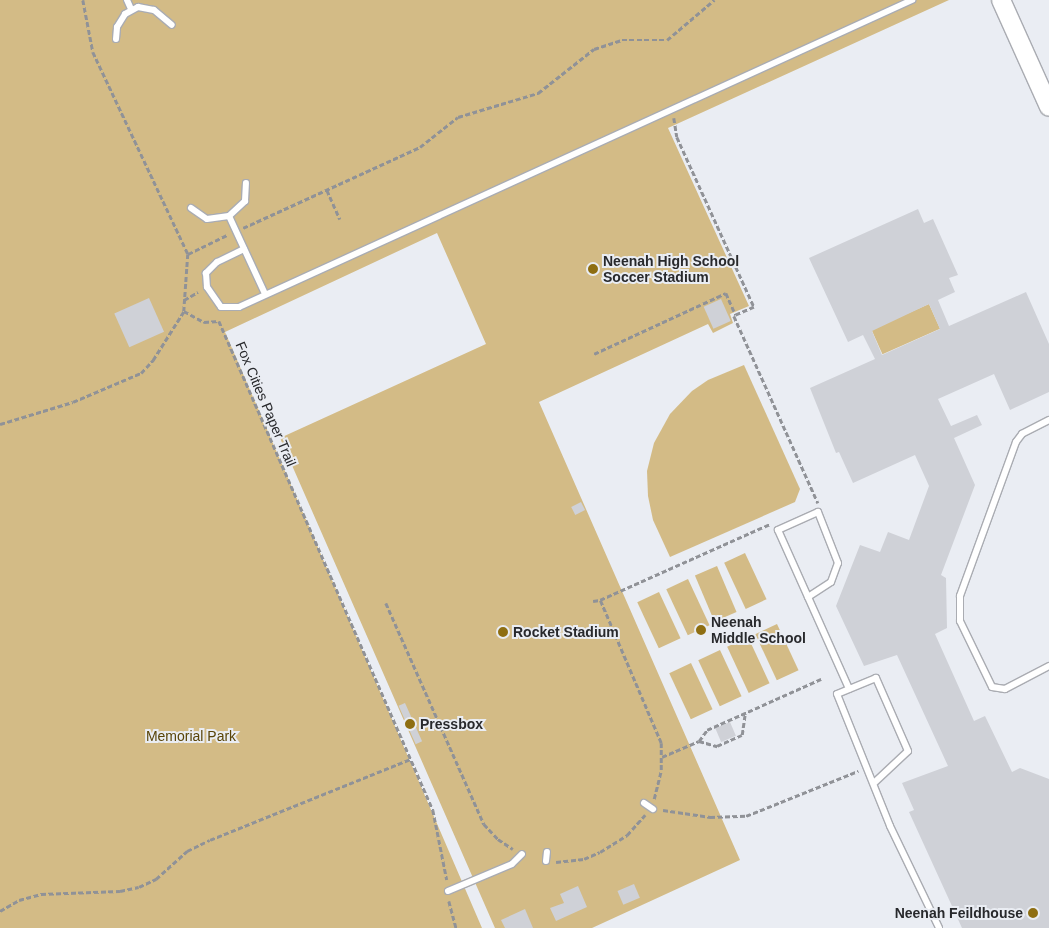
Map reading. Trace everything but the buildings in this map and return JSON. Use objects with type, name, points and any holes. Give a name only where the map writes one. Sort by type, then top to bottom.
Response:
[{"type":"main road","points":[[1001,0],[1049,107]]},
{"type":"lane","points":[[127,0],[131,9]]},
{"type":"lane","points":[[244,249],[211,267],[206,273],[207,287],[216,302],[229,309],[912,0]]},
{"type":"lane","points":[[131,9],[154,10],[172,25]]},
{"type":"lane","points":[[116,38],[117,27],[131,9]]},
{"type":"lane","points":[[191,208],[207,219],[229,216],[245,201],[246,183]]},
{"type":"lane","points":[[229,216],[265,294]]},
{"type":"lane","points":[[1049,420],[1022,434],[1016,442],[960,596],[960,621],[989,684],[1005,689],[1026,680],[1049,666]]},
{"type":"lane","points":[[808,597],[831,582],[838,563],[818,512],[778,530],[848,689]]},
{"type":"lane","points":[[875,782],[908,751],[876,678],[837,694],[869,767],[890,826],[939,928]]},
{"type":"lane","points":[[546,861],[547,852]]},
{"type":"lane","points":[[448,891],[512,864],[522,854]]},
{"type":"path","points":[[0,424],[73,402],[141,373],[153,360],[184,311],[188,254],[93,52],[83,0]]},
{"type":"path","points":[[188,254],[420,147],[458,117],[538,93],[594,49],[622,40],[667,40],[714,0]]},
{"type":"path","points":[[670,109],[678,126],[677,137],[754,307],[736,315]]},
{"type":"path","points":[[327,190],[340,219]]},
{"type":"path","points":[[184,300],[207,287]]},
{"type":"path","points":[[594,354],[726,293],[818,503],[818,512]]},
{"type":"path","name":"Fox Cities Paper Trail","points":[[184,311],[204,322],[219,321],[433,810],[440,837]]},
{"type":"path","points":[[809,507],[818,503]]},
{"type":"path","points":[[593,601],[600,600],[773,523]]},
{"type":"path","points":[[546,861],[584,859],[627,836],[649,806],[657,790],[662,757],[657,730],[600,600]]},
{"type":"path","points":[[386,603],[484,824],[498,840],[522,854]]},
{"type":"path","points":[[662,757],[698,741],[707,730],[821,679]]},
{"type":"path","points":[[698,741],[716,746],[742,735],[745,713]]},
{"type":"path","points":[[0,910],[19,900],[41,894],[120,891],[139,887],[156,879],[187,851],[210,840],[410,759]]},
{"type":"path","points":[[649,806],[710,817],[746,816],[869,767]]},
{"type":"green space","name":"Memorial Park","points":[[0,0],[949,0],[668,128],[749,306],[730,314],[733,323],[713,333],[708,324],[539,402],[740,860],[592,928],[495,928],[280,438],[486,344],[437,233],[225,332],[482,928],[0,928]]},
{"type":"green space","points":[[929,304],[940,329],[882,354],[871,330]]},
{"type":"green space","points":[[744,365],[800,489],[795,502],[670,557],[653,520],[648,496],[647,471],[654,443],[670,414],[692,391],[708,380]]},
{"type":"green space","points":[[745,553],[767,599],[746,609],[724,563]]},
{"type":"green space","points":[[717,566],[737,612],[714,621],[695,575]]},
{"type":"green space","points":[[688,579],[710,625],[688,635],[666,589]]},
{"type":"green space","points":[[659,592],[681,638],[659,648],[637,602]]},
{"type":"green space","points":[[777,624],[799,670],[777,680],[755,634]]},
{"type":"green space","points":[[748,637],[770,683],[749,693],[727,647]]},
{"type":"green space","points":[[720,650],[742,696],[720,706],[698,660]]},
{"type":"green space","points":[[691,663],[713,709],[691,719],[669,673]]},
{"type":"place","name":"Neenah High School Soccer Stadium","points":[[593,269]]},
{"type":"place","name":"Neenah Middle School","points":[[701,630]]},
{"type":"place","name":"Rocket Stadium","points":[[503,632]]},
{"type":"place","name":"Pressbox","points":[[410,724]]},
{"type":"place","name":"Neenah Feildhouse","points":[[1033,913]]}]
